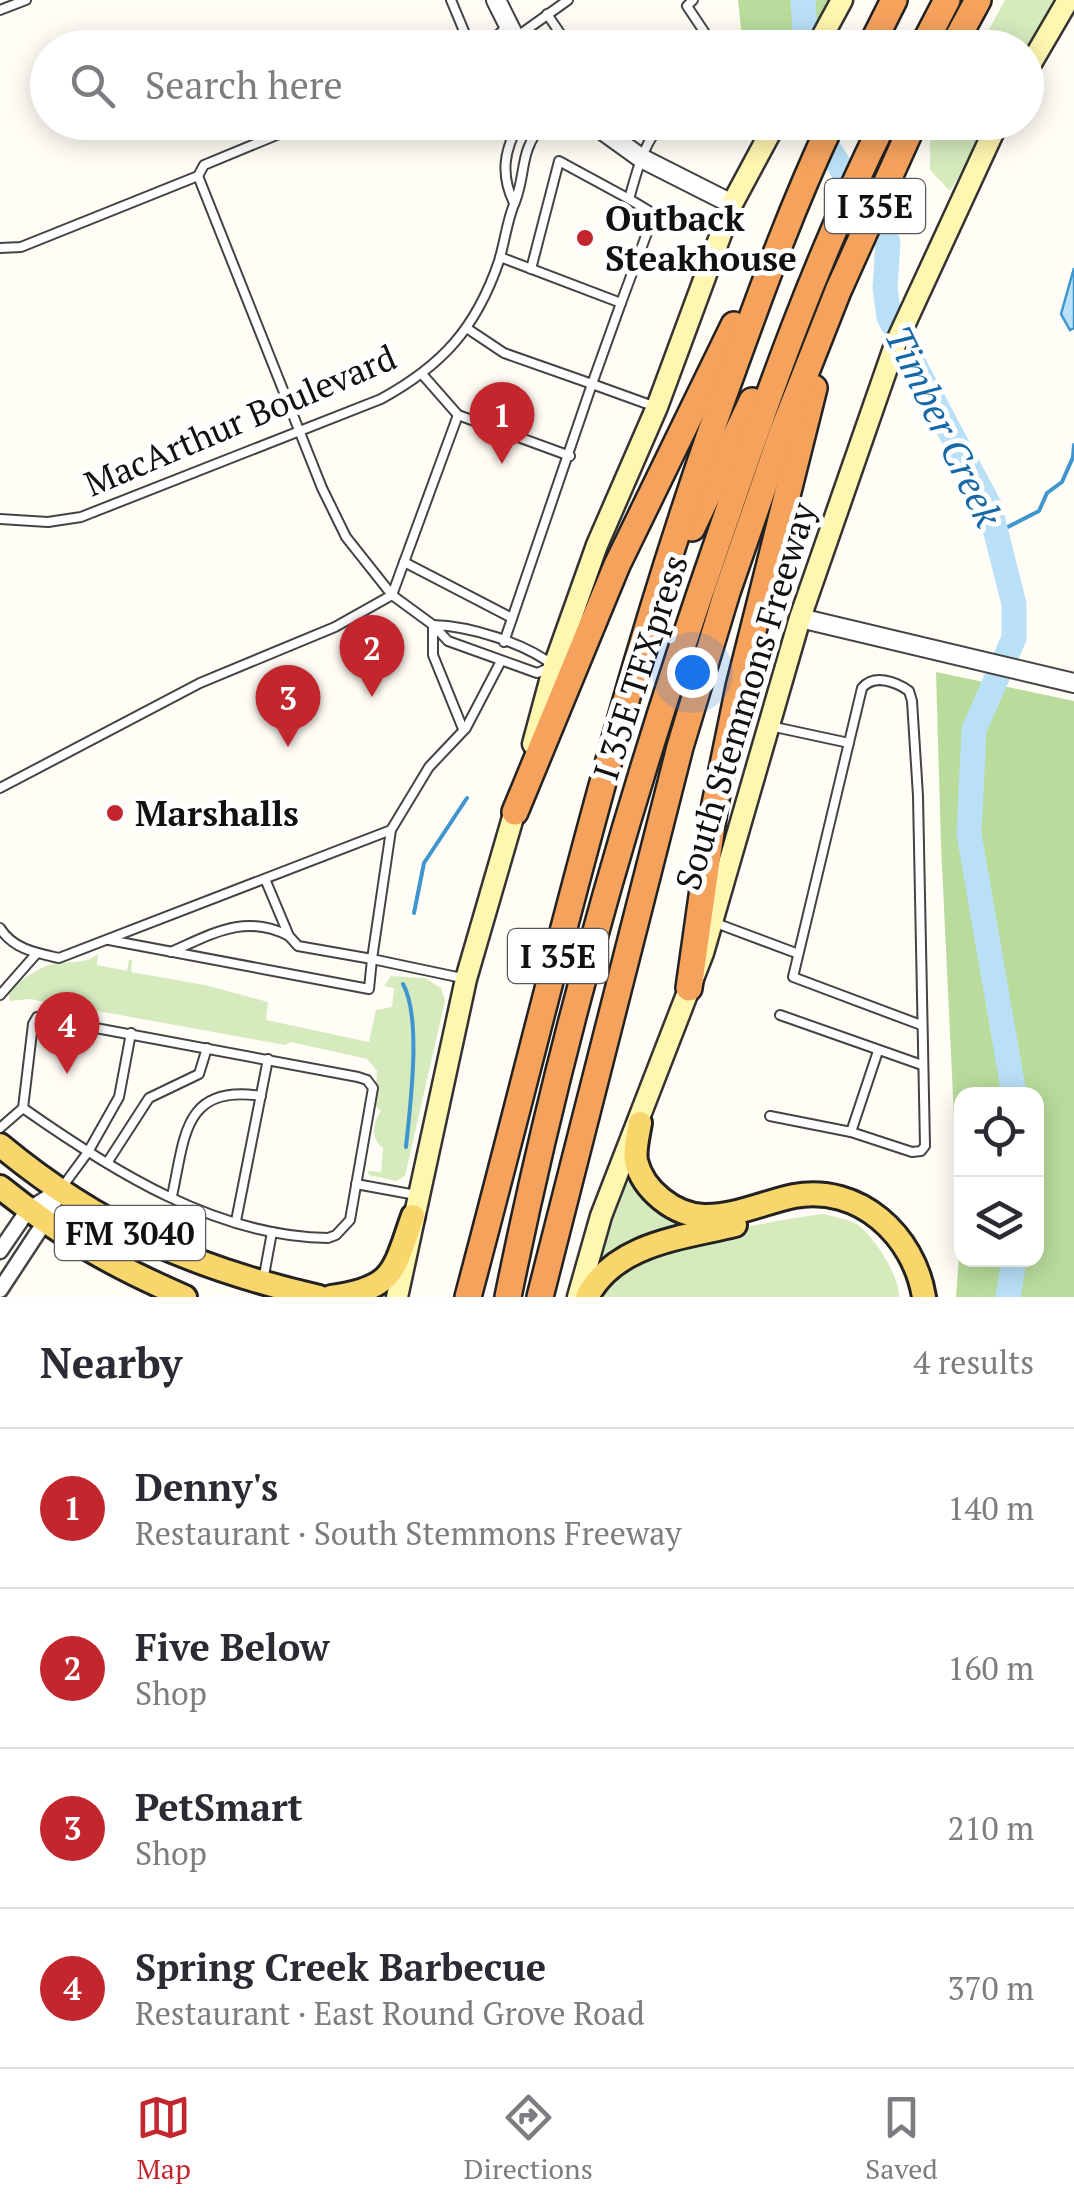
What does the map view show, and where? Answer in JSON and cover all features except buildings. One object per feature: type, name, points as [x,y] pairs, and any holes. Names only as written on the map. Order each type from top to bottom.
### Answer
[{"type":"highway","points":[[931,30],[947,0]]},
{"type":"highway","points":[[957,30],[968,0]]},
{"type":"highway","points":[[960,30],[978,0]]},
{"type":"highway","points":[[879,30],[892,5]]},
{"type":"highway","name":"I 35E","points":[[469,1296],[650,618],[719,408],[797,195],[823,140]]},
{"type":"highway","name":"I 35E TEXpress","points":[[517,1252],[605,901],[652,737],[741,472],[836,221],[875,140]]},
{"type":"highway","name":"South Stemmons Freeway","points":[[540,1297],[680,747],[756,506],[838,291],[906,140]]},
{"type":"highway","points":[[514,812],[617,565],[797,195]]},
{"type":"highway","points":[[650,618],[836,221]]},
{"type":"highway","points":[[689,988],[716,804],[739,688],[838,291]]},
{"type":"highway","points":[[508,1297],[517,1252],[680,747]]},
{"type":"main road","points":[[826,30],[842,0]]},
{"type":"main road","points":[[1044,41],[1068,0]]},
{"type":"main road","points":[[397,1297],[466,978],[554,666],[597,545],[657,407],[732,204],[766,140]]},
{"type":"main road","name":"South Stemmons Freeway","points":[[578,1297],[601,1216],[640,1123],[712,922],[800,618],[895,345],[989,140]]},
{"type":"main road","points":[[640,1123],[636,1158],[643,1178],[656,1195],[679,1210],[705,1216],[796,1196],[842,1199],[870,1211],[894,1231],[911,1255],[924,1297]]},
{"type":"main road","name":"FM 3040","points":[[0,1145],[100,1218],[152,1244],[262,1284],[320,1297]]},
{"type":"main road","name":"FM 3040","points":[[0,1187],[36,1217],[98,1257],[185,1297]]},
{"type":"main road","points":[[330,1297],[361,1293],[380,1284],[394,1269],[415,1206]]},
{"type":"main road","points":[[587,1297],[608,1267],[626,1255],[748,1221],[805,1210],[838,1210],[876,1230],[901,1261],[911,1297]]},
{"type":"street","points":[[496,0],[511,30]]},
{"type":"street","points":[[616,140],[641,158],[732,204]]},
{"type":"street","points":[[800,618],[1074,683]]},
{"type":"street","points":[[0,1251],[60,1190]]},
{"type":"street","points":[[0,1290],[36,1217]]},
{"type":"lane","points":[[0,10],[26,0]]},
{"type":"lane","points":[[452,0],[464,30]]},
{"type":"lane","points":[[524,30],[568,0]]},
{"type":"lane","points":[[687,2],[704,30]]},
{"type":"lane","points":[[547,14],[558,30]]},
{"type":"lane","points":[[0,248],[21,247],[198,176],[204,164],[263,140]]},
{"type":"lane","name":"MacArthur Boulevard","points":[[509,140],[504,169],[514,202]]},
{"type":"lane","name":"MacArthur Boulevard","points":[[0,520],[48,522],[81,517],[381,398],[422,374],[468,329],[490,285],[531,140]]},
{"type":"lane","points":[[629,198],[650,140]]},
{"type":"lane","points":[[504,642],[654,214],[559,160],[531,269]]},
{"type":"lane","points":[[198,176],[335,520],[392,596],[433,624],[448,641],[537,674],[554,666],[540,656],[460,626],[433,624]]},
{"type":"lane","points":[[500,257],[621,302]]},
{"type":"lane","points":[[468,329],[504,353],[657,407]]},
{"type":"lane","points":[[422,374],[458,415],[570,456]]},
{"type":"lane","points":[[0,788],[200,683],[335,627],[392,596],[458,415]]},
{"type":"lane","points":[[404,562],[512,618]]},
{"type":"lane","points":[[433,624],[433,654],[463,729]]},
{"type":"lane","points":[[110,940],[370,989],[391,830],[429,768],[463,729],[501,662]]},
{"type":"lane","points":[[770,1116],[851,1132],[912,1152],[925,1146],[918,796],[909,691],[877,679],[862,688],[793,977],[921,1025]]},
{"type":"lane","points":[[769,726],[849,743]]},
{"type":"lane","points":[[0,928],[6,937],[37,954],[59,958],[391,830]]},
{"type":"lane","points":[[265,879],[289,936]]},
{"type":"lane","points":[[712,922],[796,953]]},
{"type":"lane","points":[[170,953],[231,925],[275,928],[298,946],[466,978]]},
{"type":"lane","points":[[0,995],[37,954]]},
{"type":"lane","points":[[780,1015],[922,1065]]},
{"type":"lane","points":[[0,1128],[23,1108],[33,1024],[37,1018],[368,1080],[373,1094],[350,1220],[336,1235],[319,1238],[272,1232],[172,1196],[107,1164],[23,1108]]},
{"type":"lane","points":[[60,1190],[88,1152],[118,1097],[130,1033]]},
{"type":"lane","points":[[107,1164],[149,1098],[199,1074],[207,1048]]},
{"type":"lane","points":[[851,1132],[878,1051]]},
{"type":"lane","points":[[236,1221],[268,1060]]},
{"type":"lane","points":[[172,1196],[187,1128],[196,1109],[216,1096],[261,1096]]},
{"type":"lane","points":[[356,1184],[415,1206]]},
{"type":"lane","points":[[262,1284],[272,1232]]},
{"type":"green space","points":[[738,0],[831,0],[815,30],[741,30]]},
{"type":"green space","points":[[1005,0],[1065,0],[1044,35],[1044,30],[989,30]]},
{"type":"green space","points":[[930,140],[981,140],[950,191],[930,170]]},
{"type":"green space","points":[[936,672],[1074,701],[1074,1297],[956,1297],[958,1267],[1044,1267],[1044,1087],[954,1087],[954,1117]]},
{"type":"green space","points":[[98,954],[97,965],[127,971],[132,960],[131,972],[205,985],[268,1002],[266,1020],[369,1042],[376,1010],[392,1007],[394,988],[384,986],[391,976],[425,978],[441,988],[445,1001],[405,1176],[396,1181],[369,1175],[368,1171],[381,1172],[383,1148],[374,1130],[381,1111],[375,1105],[377,1071],[367,1059],[291,1042],[285,1045],[29,999],[10,1001],[8,989],[40,969]]},
{"type":"green space","points":[[630,1173],[701,1219],[600,1265],[600,1255]]},
{"type":"green space","points":[[824,1214],[855,1223],[870,1236],[890,1267],[899,1297],[597,1297],[615,1279],[669,1250],[735,1230]]},
{"type":"water","points":[[1074,268],[1074,328],[1070,330],[1061,314]]},
{"type":"waterway","name":"Timber Creek","points":[[803,0],[805,30]]},
{"type":"waterway","name":"Timber Creek","points":[[825,140],[888,242],[885,288],[889,317],[989,505],[1014,604],[1014,638],[974,730],[969,834],[1013,1087]]},
{"type":"waterway","points":[[996,533],[1039,511],[1047,493],[1062,482],[1074,445]]},
{"type":"waterway","points":[[414,913],[424,863],[467,798]]},
{"type":"waterway","points":[[403,984],[409,999],[413,1040],[406,1147]]},
{"type":"waterway","name":"Timber Creek","points":[[1008,1297],[1013,1267]]},
{"type":"place","name":"Outback Steakhouse","points":[[585,238]]},
{"type":"place","name":"Denny's","points":[[502,464]]},
{"type":"place","name":"Five Below","points":[[372,697]]},
{"type":"place","name":"PetSmart","points":[[288,747]]},
{"type":"place","name":"Marshalls","points":[[115,813]]},
{"type":"place","name":"Spring Creek Barbecue","points":[[67,1074]]}]
